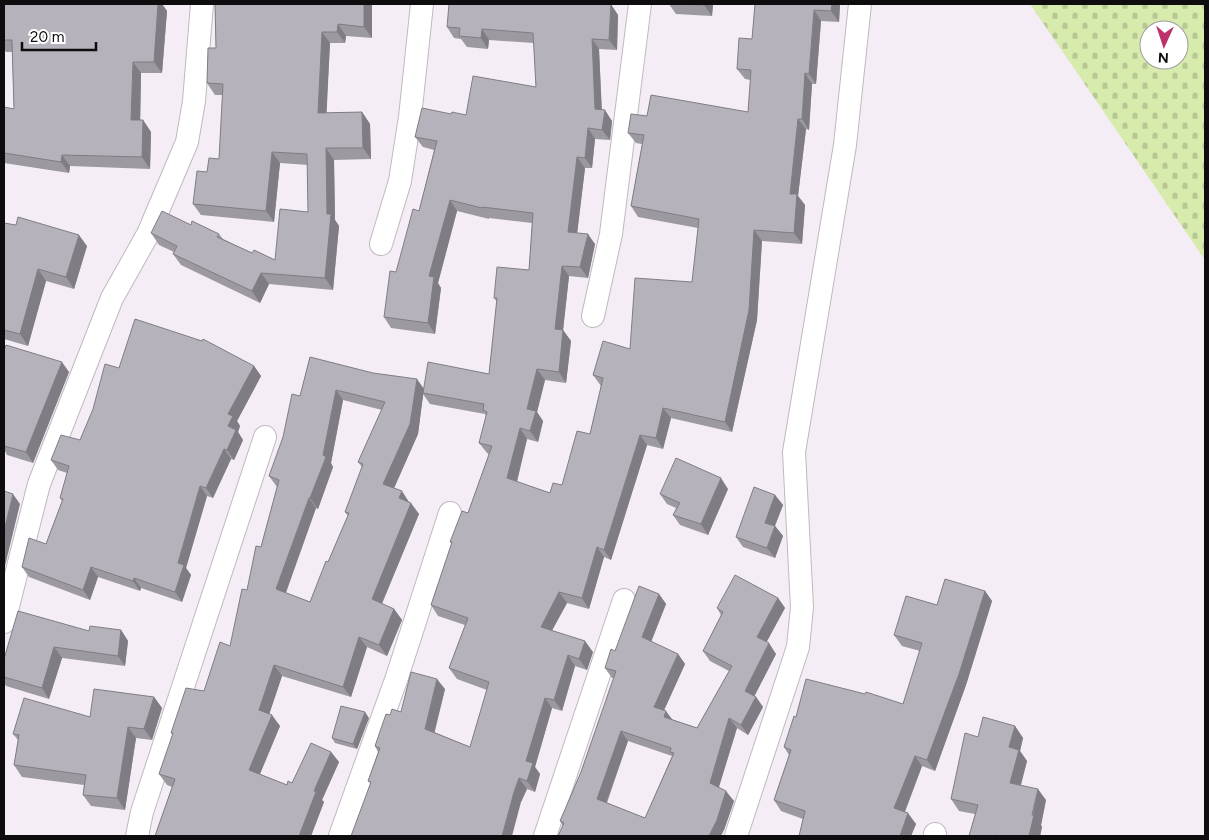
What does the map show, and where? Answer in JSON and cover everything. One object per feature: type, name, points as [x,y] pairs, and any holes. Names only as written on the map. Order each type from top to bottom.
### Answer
[{"type":"street","points":[[4,622],[39,484],[112,298],[148,234],[187,142],[194,101],[202,4]]},
{"type":"street","points":[[381,244],[400,181],[410,116],[422,4]]},
{"type":"street","points":[[594,316],[611,234],[640,4]]},
{"type":"street","points":[[736,836],[798,647],[802,608],[794,452],[845,146],[860,4]]},
{"type":"street","points":[[137,836],[142,812],[265,437]]},
{"type":"street","points":[[340,836],[397,677],[450,513]]},
{"type":"street","points":[[545,836],[624,600]]},
{"type":"green space","points":[[1030,4],[1205,4],[1205,260]]},
{"type":"building","points":[[4,4],[158,4],[154,62],[133,62],[131,120],[143,120],[142,157],[62,155],[61,162],[4,153],[4,107],[14,109],[12,40],[4,40]]},
{"type":"building","points":[[215,4],[364,4],[364,27],[338,24],[337,32],[322,32],[318,113],[362,112],[363,148],[326,148],[327,214],[331,214],[325,278],[261,273],[252,291],[173,254],[177,246],[151,233],[162,211],[191,225],[192,221],[219,234],[217,237],[252,253],[254,250],[275,260],[280,209],[308,212],[307,154],[272,152],[266,211],[193,204],[197,171],[207,172],[209,158],[219,159],[223,84],[207,83],[208,48],[216,48]]},
{"type":"building","points":[[449,4],[611,4],[609,40],[592,39],[595,109],[605,110],[602,130],[588,128],[585,158],[577,157],[568,232],[588,234],[580,267],[562,266],[555,329],[563,330],[559,372],[537,369],[527,409],[536,411],[530,431],[520,428],[507,478],[550,493],[553,483],[562,485],[577,431],[590,434],[603,378],[593,375],[603,341],[630,349],[635,278],[692,282],[699,219],[631,206],[644,135],[628,133],[631,114],[647,116],[651,95],[748,112],[751,70],[737,69],[739,38],[752,39],[755,4],[832,4],[831,11],[814,10],[809,74],[805,73],[802,119],[798,119],[790,194],[797,194],[794,233],[754,230],[749,310],[725,422],[663,408],[656,438],[640,435],[604,550],[597,547],[582,598],[559,592],[541,627],[585,641],[579,659],[568,655],[554,700],[545,698],[526,761],[533,763],[527,781],[519,778],[502,836],[351,836],[371,782],[368,781],[380,748],[375,746],[386,714],[390,715],[392,709],[401,712],[411,672],[437,679],[425,729],[470,747],[489,682],[449,668],[468,618],[431,605],[452,542],[450,542],[462,511],[468,513],[492,446],[479,443],[487,412],[483,410],[484,404],[423,393],[428,362],[489,374],[497,298],[494,298],[497,267],[529,270],[533,213],[482,208],[450,200],[429,276],[434,277],[428,323],[384,317],[390,271],[396,272],[413,209],[419,211],[437,141],[415,137],[422,108],[466,115],[473,76],[536,87],[533,33],[482,29],[481,38],[459,36],[460,28],[447,27]]},
{"type":"building","points":[[18,217],[79,235],[66,277],[38,269],[20,334],[4,330],[4,223],[16,225]]},
{"type":"building","points":[[135,319],[202,341],[203,339],[254,366],[228,414],[233,416],[228,426],[236,430],[227,450],[224,449],[206,488],[200,486],[178,563],[184,565],[175,592],[134,578],[133,581],[91,567],[83,590],[22,567],[29,538],[46,544],[63,499],[60,498],[69,466],[51,460],[61,435],[80,440],[93,409],[105,364],[119,368]]},
{"type":"building","points":[[6,345],[62,362],[26,452],[4,446],[4,350]]},
{"type":"building","points":[[310,357],[373,373],[417,379],[410,424],[383,484],[402,491],[399,498],[411,503],[372,599],[394,609],[379,645],[359,637],[343,687],[274,665],[259,710],[272,715],[249,770],[287,785],[288,781],[292,783],[311,743],[331,752],[314,791],[316,792],[299,836],[155,836],[175,779],[159,774],[173,733],[171,733],[186,688],[204,691],[220,642],[230,646],[242,589],[247,590],[256,546],[261,547],[279,480],[269,476],[283,437],[292,394],[300,396]],"holes":[[[336,390],[385,402],[358,462],[363,464],[345,512],[349,513],[328,562],[326,561],[310,602],[276,589],[326,457],[323,455]]]},
{"type":"building","points":[[676,458],[721,478],[701,524],[673,515],[680,503],[660,494]]},
{"type":"building","points":[[754,487],[775,495],[765,523],[775,526],[767,548],[736,537]]},
{"type":"building","points":[[4,491],[13,494],[4,531]]},
{"type":"building","points":[[735,575],[778,598],[757,637],[769,643],[745,691],[756,697],[741,725],[729,718],[710,783],[726,791],[717,820],[709,836],[558,836],[564,823],[560,821],[581,772],[616,671],[605,668],[611,649],[615,651],[639,586],[659,594],[642,637],[678,654],[654,707],[666,711],[664,717],[697,728],[732,666],[703,651],[723,612],[717,608]],"holes":[[[621,731],[671,748],[670,752],[674,753],[645,818],[597,799]]]},
{"type":"building","points":[[945,579],[985,591],[959,674],[927,760],[915,756],[894,808],[908,813],[900,836],[799,836],[805,811],[774,800],[791,750],[784,747],[794,716],[796,717],[806,679],[865,694],[866,692],[903,704],[922,643],[894,635],[906,596],[937,605]]},
{"type":"building","points":[[18,611],[89,631],[90,626],[121,630],[118,656],[54,647],[42,688],[4,677],[4,659]]},
{"type":"building","points":[[94,689],[154,697],[144,729],[128,727],[117,798],[83,795],[86,775],[14,765],[19,735],[13,734],[24,698],[90,717]]},
{"type":"building","points":[[341,706],[365,712],[353,744],[332,738]]},
{"type":"building","points":[[983,717],[1015,726],[1009,747],[1019,750],[1010,783],[1038,789],[1029,836],[969,836],[978,805],[951,799],[965,733],[978,737]]}]
